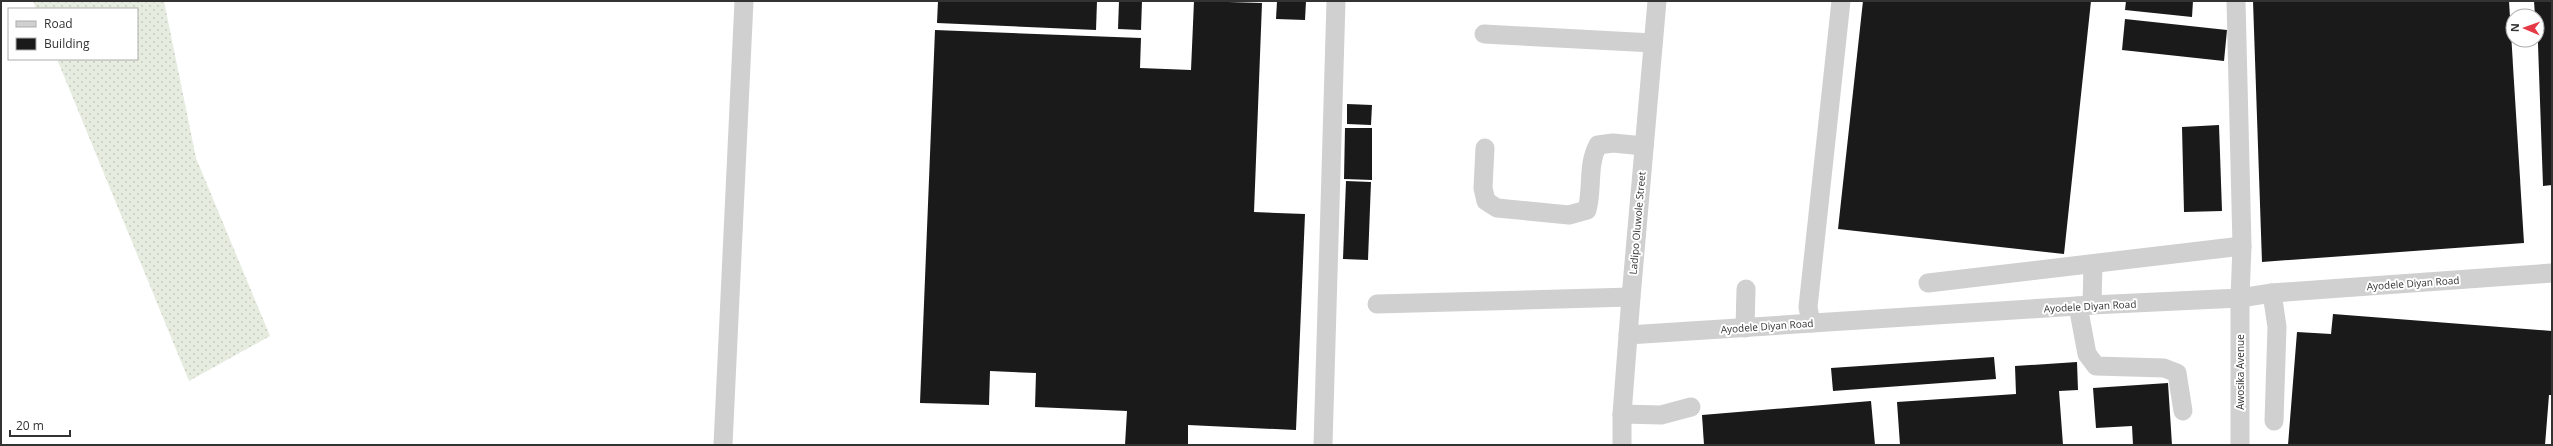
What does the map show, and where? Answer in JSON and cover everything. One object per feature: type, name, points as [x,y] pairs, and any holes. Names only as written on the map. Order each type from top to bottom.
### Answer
[{"type":"street","points":[[723,445],[744,1]]},
{"type":"street","points":[[1323,445],[1336,1]]},
{"type":"street","name":"Ladipo Oluwole Street","points":[[1622,445],[1622,414],[1628,335],[1652,43],[1657,1]]},
{"type":"street","points":[[1811,324],[1808,307],[1841,1]]},
{"type":"street","name":"Awosika Avenue","points":[[2236,1],[2242,246],[2240,298],[2240,445]]},
{"type":"street","points":[[1484,34],[1652,43]]},
{"type":"street","points":[[1485,148],[1483,188],[1486,201],[1496,208],[1569,215],[1587,210],[1591,196],[1592,157],[1598,145],[1613,143],[1644,146]]},
{"type":"street","points":[[1928,283],[2242,246]]},
{"type":"street","points":[[2093,264],[2085,306],[2087,354],[2096,366],[2164,368],[2177,373],[2183,411]]},
{"type":"street","name":"Ayodele Diyan Road","points":[[1628,335],[2085,306],[2240,298],[2272,293],[2552,273]]},
{"type":"street","points":[[1745,328],[1746,289]]},
{"type":"street","points":[[2272,293],[2276,327],[2274,421]]},
{"type":"street","points":[[1377,304],[1631,297]]},
{"type":"street","points":[[1622,414],[1660,414],[1691,407]]},
{"type":"shaded area","points":[[33,1],[164,1],[196,158],[270,336],[189,381],[57,60],[138,60],[138,8],[36,8]]},
{"type":"building","points":[[938,1],[1097,1],[1096,30],[937,23]]},
{"type":"building","points":[[1119,1],[1142,1],[1141,30],[1118,29]]},
{"type":"building","points":[[1194,1],[1262,3],[1254,212],[1305,214],[1296,430],[1188,425],[1188,445],[1125,445],[1127,411],[1035,407],[1036,373],[990,371],[989,405],[920,403],[935,30],[1141,38],[1140,68],[1191,70]]},
{"type":"building","points":[[1277,1],[1306,1],[1305,20],[1276,19]]},
{"type":"building","points":[[1863,1],[2091,1],[2064,254],[1838,229]]},
{"type":"building","points":[[2126,1],[2193,1],[2192,17],[2125,10]]},
{"type":"building","points":[[2253,1],[2509,1],[2509,8],[2505,8],[2505,48],[2512,48],[2524,243],[2262,262]]},
{"type":"building","points":[[2534,1],[2552,1],[2552,185],[2543,186],[2538,48],[2545,48],[2545,8],[2534,8]]},
{"type":"building","points":[[2125,19],[2227,30],[2224,61],[2122,50]]},
{"type":"building","points":[[1347,104],[1372,105],[1371,125],[1347,124]]},
{"type":"building","points":[[2219,125],[2222,211],[2184,212],[2182,127]]},
{"type":"building","points":[[1345,128],[1372,128],[1372,180],[1344,179]]},
{"type":"building","points":[[1346,181],[1371,182],[1368,260],[1343,259]]},
{"type":"building","points":[[2333,314],[2552,331],[2552,395],[2549,395],[2545,445],[2288,445],[2297,332],[2331,334]]},
{"type":"building","points":[[1994,357],[1996,379],[1833,391],[1831,368]]},
{"type":"building","points":[[2077,362],[2078,390],[2059,391],[2063,445],[1900,445],[1897,402],[2016,394],[2015,366]]},
{"type":"building","points":[[2168,383],[2172,445],[2133,445],[2132,426],[2096,428],[2093,388]]},
{"type":"building","points":[[1871,401],[1875,445],[1704,445],[1702,415]]}]
